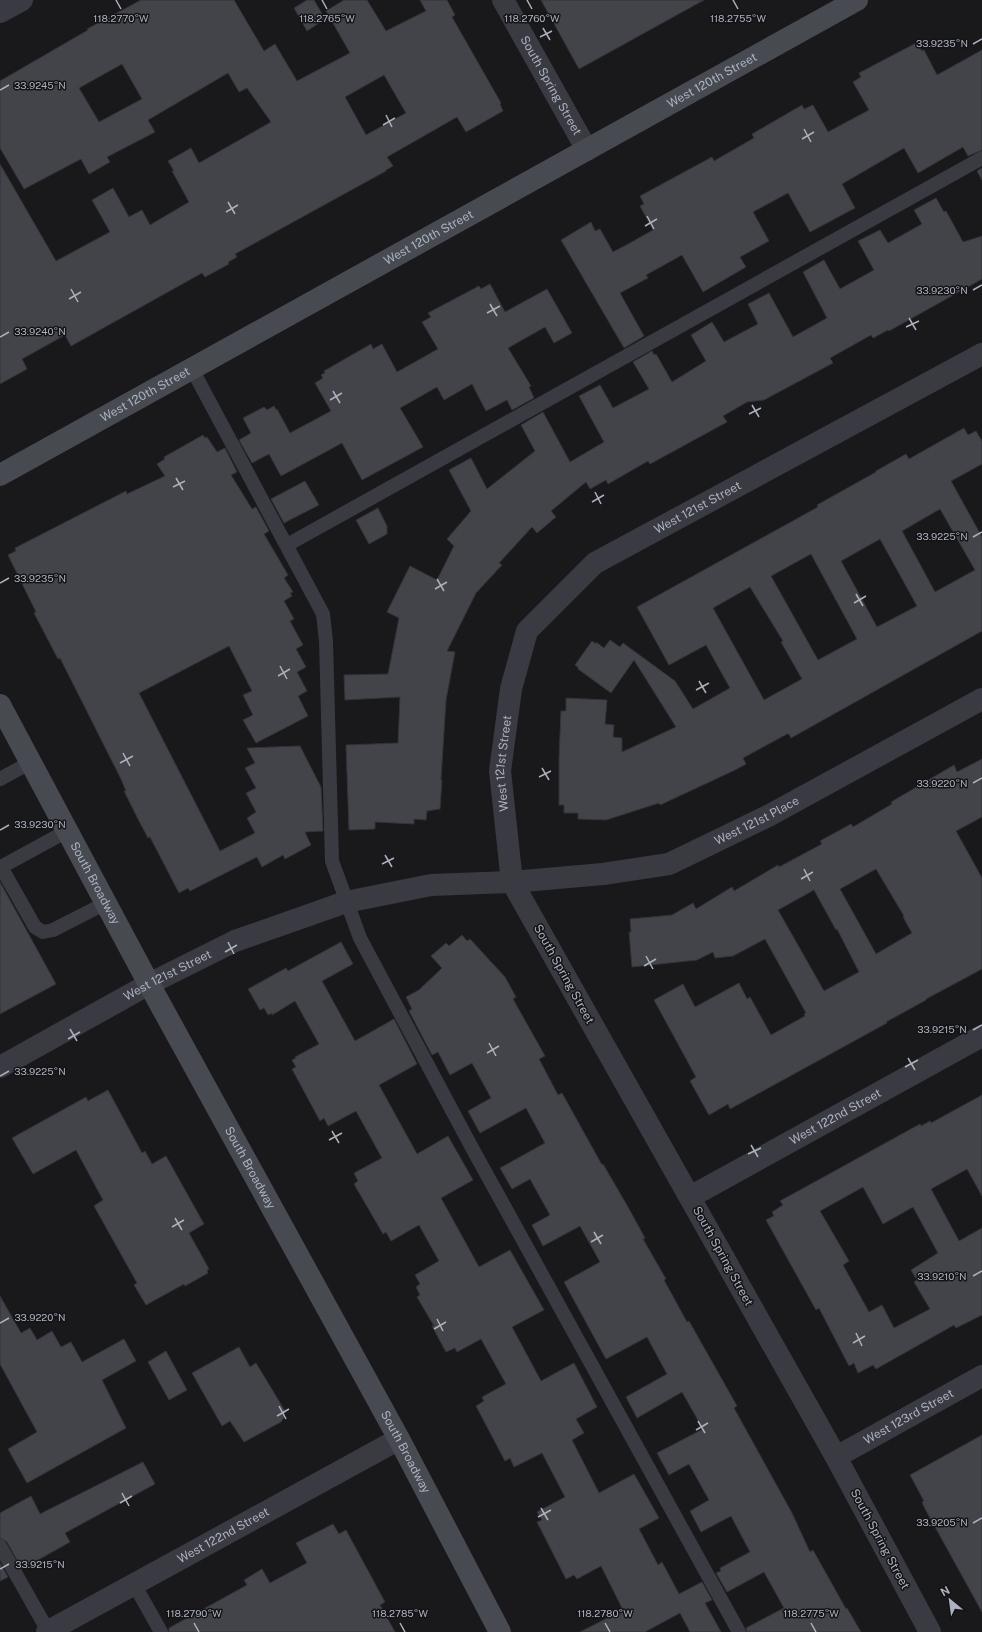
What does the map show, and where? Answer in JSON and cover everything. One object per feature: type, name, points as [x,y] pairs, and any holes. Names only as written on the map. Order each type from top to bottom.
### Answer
[{"type":"main road","name":"West 120th Street","points":[[0,475],[857,0]]},
{"type":"main road","name":"South Broadway","points":[[0,704],[149,984],[400,1439],[500,1632]]},
{"type":"street","points":[[0,12],[22,0]]},
{"type":"street","name":"South Spring Street","points":[[504,0],[587,150]]},
{"type":"street","name":"West 121st Street","points":[[0,1067],[149,984],[235,941],[346,902],[431,884],[512,882],[500,771],[511,689],[527,631],[595,562],[982,354]]},
{"type":"street","name":"West 121st Place","points":[[512,882],[603,874],[669,864],[768,816],[982,699]]},
{"type":"street","name":"South Spring Street","points":[[512,882],[836,1457],[930,1632]]},
{"type":"street","name":"West 122nd Street","points":[[690,1197],[982,1036]]},
{"type":"street","name":"West 123rd Street","points":[[836,1457],[982,1376]]},
{"type":"street","name":"West 122nd Street","points":[[47,1632],[400,1439]]},
{"type":"lane","points":[[287,545],[982,158]]},
{"type":"lane","points":[[192,369],[323,614],[326,641],[332,861],[360,938],[471,1146],[739,1632]]},
{"type":"lane","points":[[0,779],[31,762]]},
{"type":"lane","points":[[67,831],[1,866],[35,926],[43,932],[53,930],[106,903]]},
{"type":"lane","points":[[0,1546],[47,1632]]},
{"type":"lane","points":[[134,1584],[161,1632]]},
{"type":"building","points":[[141,0],[234,0],[264,51],[275,44],[297,81],[350,53],[326,11],[344,0],[367,0],[386,31],[426,11],[420,0],[447,0],[455,15],[452,17],[501,103],[500,104],[503,111],[466,132],[457,117],[387,157],[393,166],[386,171],[235,254],[237,257],[228,262],[229,264],[205,277],[202,273],[71,346],[65,335],[22,359],[27,369],[0,384],[0,164],[56,261],[110,232],[92,200],[113,188],[129,217],[142,210],[150,225],[189,202],[168,161],[191,148],[199,163],[271,122],[247,88],[239,92],[228,73],[148,120],[155,132],[107,157],[110,162],[89,174],[81,159],[24,189],[0,148],[0,81],[88,30],[87,29]],"holes":[[[122,64],[142,99],[99,122],[79,88]],[[384,75],[406,113],[366,135],[345,97]]]},
{"type":"building","points":[[307,0],[314,0],[325,19],[307,31],[294,8]]},
{"type":"building","points":[[541,0],[704,0],[579,69]]},
{"type":"building","points":[[916,43],[922,51],[924,50],[937,75],[982,50],[982,150],[968,156],[963,147],[918,173],[904,148],[842,184],[855,208],[810,232],[788,193],[753,212],[769,241],[740,257],[746,267],[703,292],[682,255],[646,275],[648,278],[620,293],[644,336],[624,348],[561,240],[591,222],[595,231],[600,229],[613,252],[630,243],[653,230],[640,206],[644,204],[640,196],[712,157],[714,161],[754,138],[752,134],[802,105],[804,109],[813,105],[828,132],[869,110],[853,82],[861,77],[859,73]]},
{"type":"building","points":[[982,168],[982,180],[977,171]]},
{"type":"building","points":[[936,198],[944,212],[946,211],[963,242],[982,236],[982,279],[889,331],[888,330],[873,338],[871,335],[830,358],[833,363],[764,400],[747,402],[723,416],[727,422],[650,464],[648,461],[608,484],[606,480],[590,489],[586,482],[551,511],[556,517],[537,533],[532,527],[499,563],[502,565],[476,593],[447,651],[455,652],[446,700],[440,809],[427,811],[426,820],[414,819],[414,824],[375,822],[375,829],[349,830],[346,745],[398,743],[400,697],[345,700],[344,675],[388,674],[399,618],[387,612],[410,566],[437,580],[454,546],[447,539],[471,511],[449,470],[471,458],[487,489],[535,451],[521,425],[543,412],[570,462],[604,442],[579,396],[600,385],[613,408],[649,389],[633,362],[652,351],[654,355],[656,354],[672,382],[706,361],[691,335],[712,322],[724,342],[758,324],[748,304],[769,293],[793,337],[827,318],[803,272],[824,260],[840,289],[874,270],[858,241],[880,230],[888,243],[922,224],[914,210]]},
{"type":"building","points":[[490,284],[505,312],[547,289],[572,333],[554,343],[545,327],[508,348],[531,386],[529,387],[534,398],[512,410],[507,400],[486,411],[472,384],[444,400],[437,387],[400,408],[423,447],[362,480],[342,443],[281,476],[269,454],[252,463],[239,440],[251,433],[243,418],[264,407],[267,410],[274,406],[290,433],[331,411],[315,383],[323,378],[321,375],[325,373],[324,371],[371,344],[373,349],[382,344],[397,372],[438,349],[422,322],[431,317],[428,313],[479,286],[481,289]]},
{"type":"building","points":[[964,428],[968,435],[976,431],[982,441],[982,464],[951,481],[982,537],[982,631],[791,738],[789,734],[787,734],[743,758],[746,764],[735,770],[660,805],[659,803],[606,820],[578,819],[578,813],[564,813],[564,805],[559,805],[559,758],[561,711],[566,711],[566,698],[607,700],[605,724],[614,725],[613,737],[622,738],[622,752],[676,727],[634,660],[611,693],[578,669],[575,665],[592,641],[604,648],[610,640],[620,647],[623,643],[675,681],[693,709],[730,688],[706,645],[669,665],[637,607],[818,507],[817,505],[906,454],[909,459]],"holes":[[[940,509],[975,570],[935,592],[902,531]],[[880,539],[917,606],[877,627],[841,561]],[[811,554],[857,639],[818,660],[771,576]],[[750,587],[783,641],[781,642],[802,679],[764,700],[713,608]]]},
{"type":"building","points":[[203,435],[205,438],[207,437],[217,452],[225,448],[237,472],[231,475],[252,509],[256,507],[269,531],[264,534],[288,575],[284,578],[293,592],[290,593],[292,596],[284,601],[294,619],[290,621],[303,645],[296,649],[306,667],[297,672],[307,691],[298,696],[308,716],[256,743],[243,720],[253,715],[243,695],[252,691],[229,646],[139,693],[220,851],[255,833],[247,818],[256,812],[246,793],[256,788],[245,768],[255,763],[247,748],[300,746],[321,787],[323,831],[305,832],[311,845],[285,859],[283,855],[262,867],[257,857],[190,891],[188,888],[179,893],[150,837],[148,838],[138,819],[124,791],[126,791],[121,779],[60,658],[58,659],[34,613],[36,612],[8,555],[16,551],[15,548],[126,491],[127,494],[165,476],[157,464],[165,459],[164,457]]},
{"type":"building","points":[[305,481],[319,505],[284,523],[271,499]]},
{"type":"building","points":[[378,508],[387,526],[387,534],[369,544],[356,520]]},
{"type":"building","points":[[982,759],[982,817],[956,831],[982,878],[982,969],[730,1109],[728,1104],[709,1115],[690,1081],[696,1077],[654,1000],[683,984],[695,1007],[739,983],[747,999],[750,997],[771,1035],[805,1016],[804,1014],[806,1013],[765,939],[733,956],[715,958],[713,952],[697,960],[632,967],[629,932],[631,932],[630,919],[672,915],[693,903],[696,909],[732,887],[734,891],[778,865],[779,867],[822,844],[820,841],[851,824],[853,827],[892,804],[891,802],[954,765],[957,772]],"holes":[[[876,869],[904,916],[903,917],[912,933],[876,954],[840,889]],[[814,890],[836,930],[837,929],[859,972],[824,991],[778,910]]]},
{"type":"building","points":[[0,882],[56,984],[0,1014]]},
{"type":"building","points":[[462,935],[467,941],[470,939],[505,977],[516,997],[513,999],[545,1056],[539,1059],[558,1095],[562,1093],[602,1165],[603,1164],[628,1207],[645,1238],[643,1239],[666,1279],[664,1280],[687,1322],[689,1321],[737,1406],[734,1408],[792,1513],[810,1552],[813,1550],[846,1609],[847,1608],[861,1632],[747,1632],[746,1628],[784,1608],[764,1572],[727,1592],[716,1573],[721,1571],[720,1568],[750,1552],[731,1516],[701,1532],[690,1511],[709,1500],[689,1464],[669,1475],[657,1453],[703,1429],[682,1392],[637,1418],[626,1397],[667,1374],[647,1337],[606,1359],[564,1282],[600,1262],[580,1226],[543,1246],[532,1225],[550,1215],[530,1179],[512,1189],[500,1168],[545,1143],[526,1108],[480,1133],[468,1111],[491,1098],[472,1063],[450,1075],[438,1052],[432,1055],[409,1011],[412,1009],[406,997],[419,990],[442,968],[431,956],[446,943],[449,946]]},
{"type":"building","points":[[341,942],[353,964],[322,981],[355,1041],[394,1019],[417,1064],[379,1085],[417,1154],[448,1136],[473,1180],[441,1198],[479,1267],[510,1250],[544,1310],[512,1327],[541,1381],[574,1363],[597,1407],[576,1419],[584,1433],[572,1440],[599,1493],[634,1474],[659,1518],[639,1529],[658,1565],[662,1562],[679,1594],[702,1582],[712,1600],[705,1603],[721,1632],[690,1632],[680,1613],[645,1632],[580,1632],[623,1610],[601,1566],[577,1579],[574,1575],[566,1579],[537,1522],[542,1520],[537,1512],[565,1497],[542,1453],[514,1467],[510,1458],[505,1461],[476,1406],[484,1401],[482,1397],[506,1384],[481,1339],[457,1352],[455,1348],[446,1352],[432,1326],[434,1326],[417,1297],[420,1295],[416,1287],[420,1284],[415,1275],[439,1261],[419,1225],[391,1241],[386,1232],[383,1234],[354,1184],[358,1181],[354,1173],[382,1158],[356,1111],[328,1126],[324,1118],[320,1121],[292,1069],[296,1067],[292,1060],[296,1058],[295,1057],[319,1044],[295,1001],[272,1015],[272,1013],[268,1015],[264,1008],[260,1010],[248,989],[286,968],[288,971]]},
{"type":"building","points":[[108,1090],[142,1153],[145,1151],[152,1164],[166,1156],[204,1224],[189,1233],[209,1269],[207,1270],[208,1273],[185,1286],[184,1284],[146,1305],[134,1285],[137,1283],[94,1206],[103,1200],[76,1150],[33,1174],[12,1138],[86,1097],[88,1101]]},
{"type":"building","points":[[982,1095],[982,1196],[967,1169],[931,1189],[959,1241],[982,1228],[982,1315],[956,1328],[954,1325],[876,1369],[873,1365],[858,1373],[854,1363],[849,1366],[819,1308],[816,1310],[766,1220],[774,1216],[772,1212],[783,1205],[780,1201],[920,1124],[921,1126],[930,1121],[931,1123]],"holes":[[[863,1187],[883,1224],[913,1207],[938,1253],[911,1270],[917,1280],[914,1282],[930,1309],[894,1328],[882,1305],[869,1312],[843,1265],[849,1261],[820,1211]]]},
{"type":"building","points":[[0,1296],[21,1333],[30,1328],[37,1340],[52,1331],[61,1347],[71,1342],[82,1362],[124,1339],[136,1361],[102,1380],[126,1428],[27,1483],[8,1449],[37,1432],[0,1364]]},
{"type":"building","points":[[239,1347],[250,1367],[256,1363],[285,1411],[281,1422],[244,1442],[230,1421],[222,1426],[192,1373]]},
{"type":"building","points":[[166,1351],[187,1390],[169,1400],[148,1362]]},
{"type":"building","points":[[982,1435],[982,1612],[924,1507],[922,1502],[924,1501],[910,1475]]},
{"type":"building","points":[[143,1462],[155,1484],[65,1533],[70,1542],[22,1569],[7,1542],[0,1538],[0,1513],[31,1496],[40,1514]]},
{"type":"building","points":[[333,1524],[339,1534],[346,1530],[385,1602],[380,1605],[395,1632],[169,1632],[169,1628],[247,1585],[244,1580],[262,1569],[270,1583],[307,1563],[296,1543]]},
{"type":"building","points":[[0,1563],[8,1577],[0,1581]]}]
